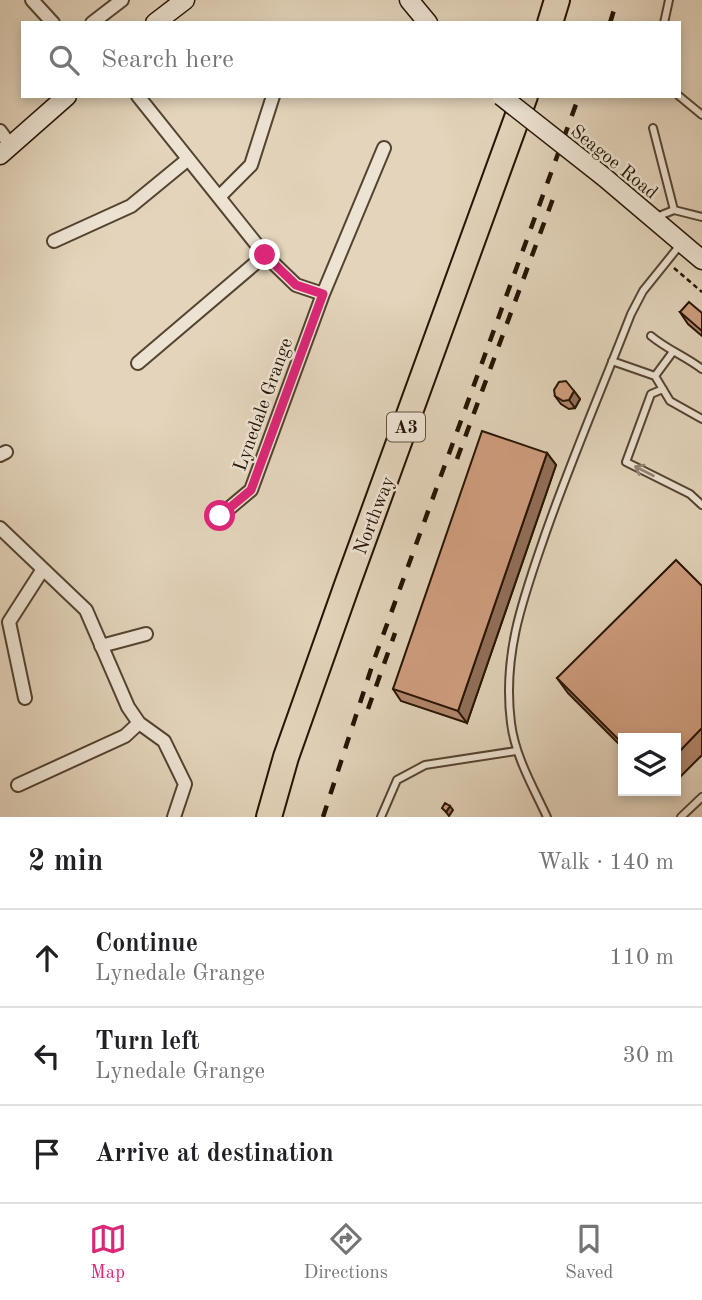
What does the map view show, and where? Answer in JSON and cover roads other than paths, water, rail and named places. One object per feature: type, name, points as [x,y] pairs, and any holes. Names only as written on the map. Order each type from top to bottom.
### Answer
[{"type":"highway","points":[[551,21],[557,0]]},
{"type":"highway","name":"Northway","points":[[269,817],[286,757],[347,585],[524,98]]},
{"type":"main road","points":[[158,21],[185,0]]},
{"type":"main road","points":[[409,0],[426,21]]},
{"type":"main road","points":[[6,150],[65,98]]},
{"type":"main road","name":"Seagoe Road","points":[[504,98],[604,177],[702,260]]},
{"type":"street","points":[[33,0],[51,21]]},
{"type":"street","points":[[95,21],[122,0]]},
{"type":"street","points":[[140,98],[265,255],[296,285],[323,294]]},
{"type":"street","points":[[219,197],[251,165],[272,98]]},
{"type":"street","points":[[0,131],[6,150]]},
{"type":"street","name":"Lynedale Grange","points":[[220,516],[251,490],[323,294],[384,148]]},
{"type":"street","points":[[54,241],[131,206],[187,160]]},
{"type":"street","points":[[138,363],[265,255]]},
{"type":"street","points":[[0,528],[86,610],[128,707],[139,723],[164,741],[185,784],[174,817]]},
{"type":"street","points":[[25,698],[4,621],[43,569]]},
{"type":"street","points":[[101,646],[146,634]]},
{"type":"street","points":[[18,785],[125,736],[139,723]]},
{"type":"lane","points":[[664,21],[669,0]]},
{"type":"lane","points":[[681,98],[702,115]]},
{"type":"lane","points":[[653,128],[674,210]]},
{"type":"lane","points":[[653,219],[674,210],[702,217]]},
{"type":"lane","points":[[547,817],[516,751],[509,689],[516,619],[568,469],[643,290],[681,243]]},
{"type":"lane","points":[[651,336],[672,354],[689,359],[702,369]]},
{"type":"lane","points":[[655,376],[672,354]]},
{"type":"lane","points":[[612,361],[655,376],[670,401],[702,419]]},
{"type":"lane","points":[[663,389],[651,394],[626,462],[690,494],[702,505]]},
{"type":"lane","points":[[381,817],[397,780],[425,765],[516,751]]},
{"type":"lane","points":[[681,817],[702,797]]},
{"type":"railway","points":[[611,21],[617,0]]},
{"type":"railway","points":[[323,817],[374,660],[578,98]]},
{"type":"railway","points":[[457,459],[554,196]]},
{"type":"railway","points":[[368,709],[395,633]]}]
